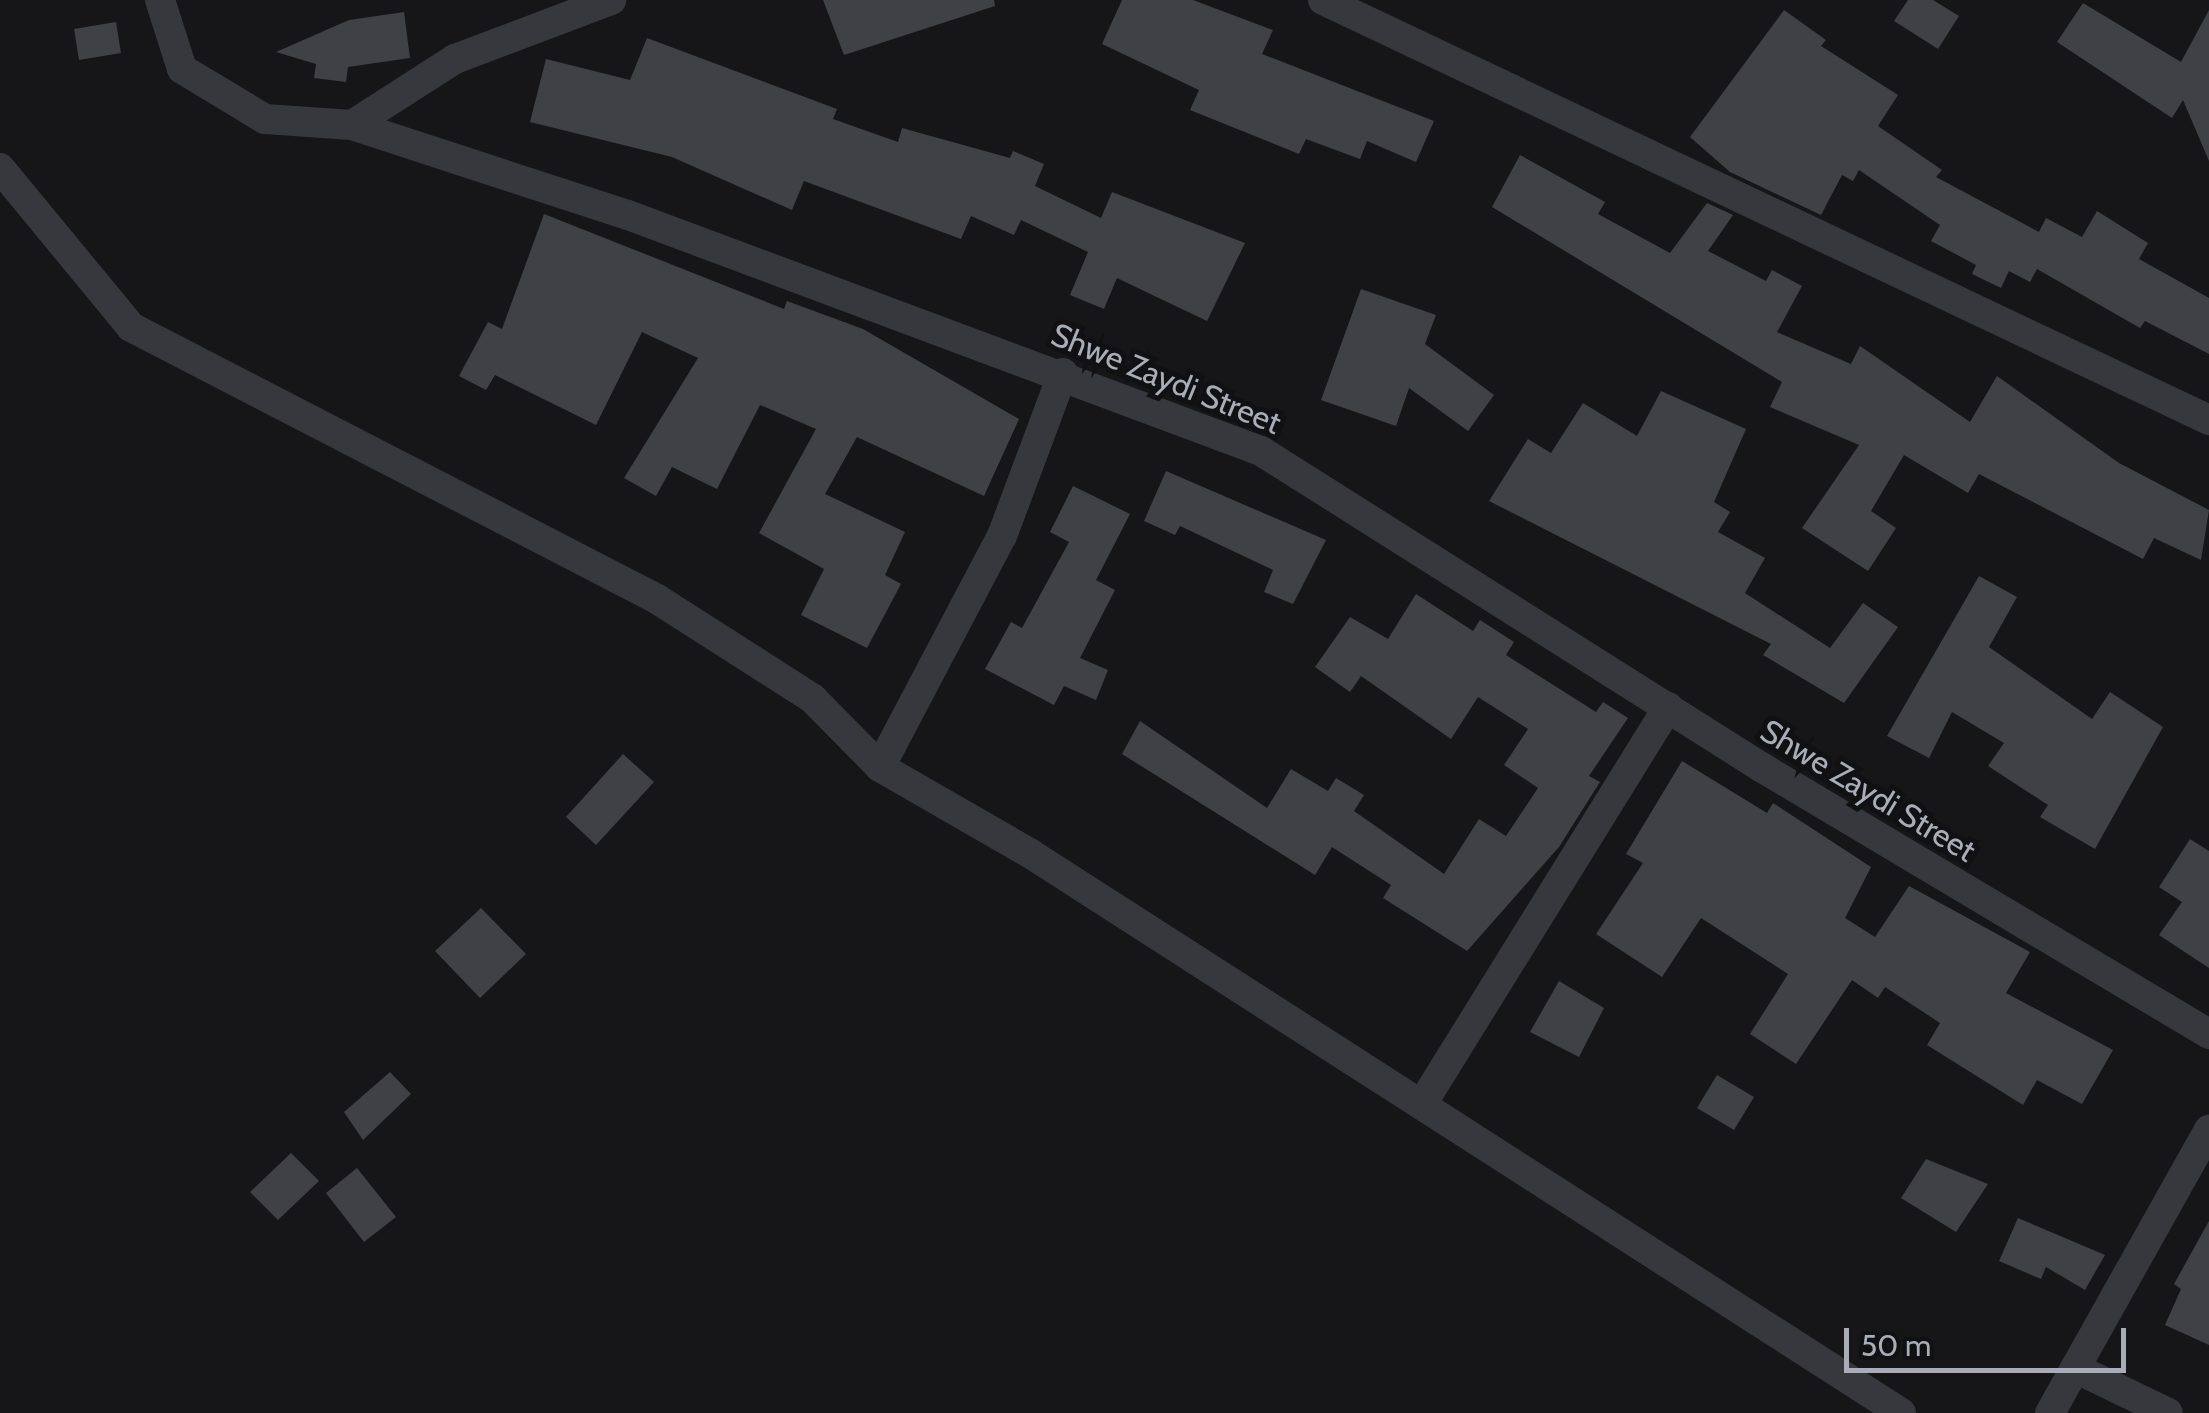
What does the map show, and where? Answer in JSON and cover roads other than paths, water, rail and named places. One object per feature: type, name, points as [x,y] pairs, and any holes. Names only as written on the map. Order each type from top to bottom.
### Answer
[{"type":"street","name":"Shwe Zaydi Street","points":[[160,0],[182,69],[265,120],[352,125],[1063,373],[1261,452],[1668,706],[2209,1034]]},
{"type":"street","points":[[352,125],[456,60],[611,0]]},
{"type":"street","points":[[1323,0],[2209,420]]},
{"type":"street","points":[[0,168],[131,327],[657,599],[812,698],[880,767],[1422,1104],[1901,1413]]},
{"type":"street","points":[[880,767],[1002,536],[1063,373]]},
{"type":"street","points":[[1422,1104],[1668,706]]},
{"type":"street","points":[[2050,1413],[2209,1130]]},
{"type":"street","points":[[2074,1368],[2168,1413]]}]
